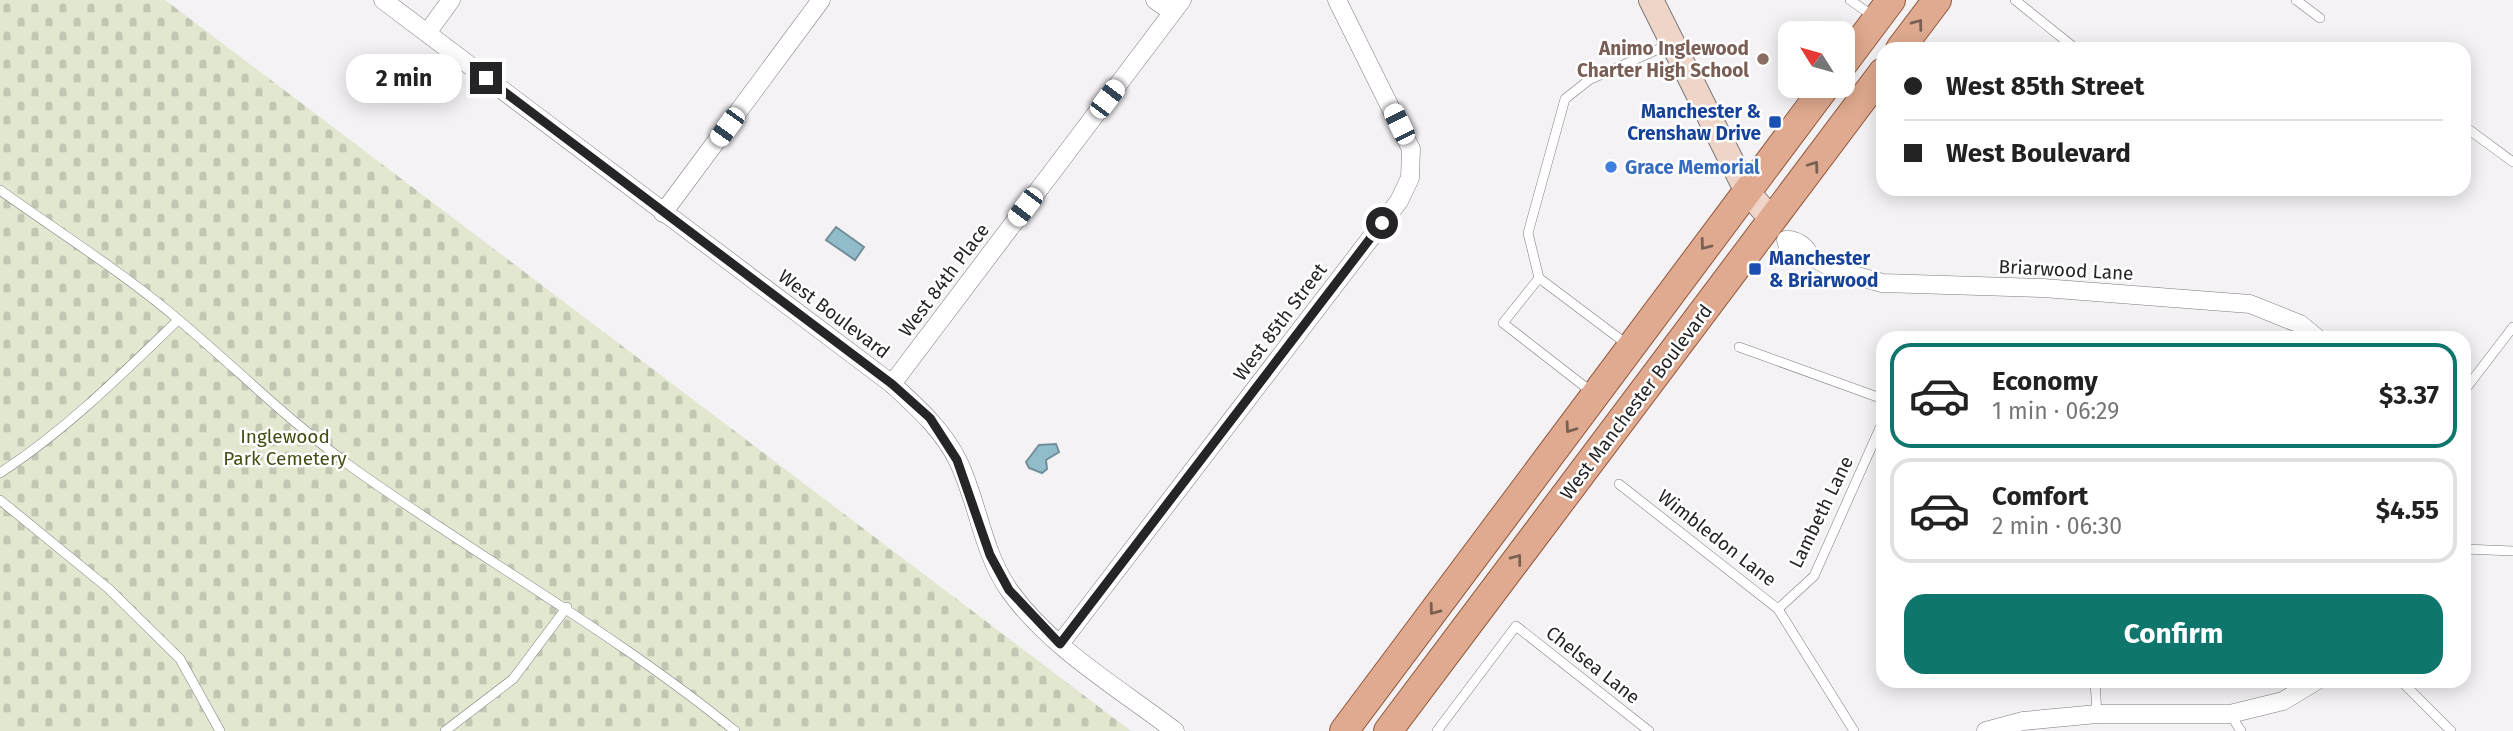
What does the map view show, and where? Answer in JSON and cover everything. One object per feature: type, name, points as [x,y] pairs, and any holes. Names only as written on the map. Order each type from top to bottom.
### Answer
[{"type":"main road","points":[[1651,0],[1746,190],[1780,230]]},
{"type":"main road","points":[[1905,42],[1937,0]]},
{"type":"main road","points":[[1855,48],[1884,10]]},
{"type":"main road","name":"West Manchester Boulevard","points":[[1388,731],[1780,230],[1876,83]]},
{"type":"main road","name":"West Manchester Boulevard","points":[[1344,731],[1817,98]]},
{"type":"street","name":"West Boulevard","points":[[383,0],[892,384],[930,418],[957,460],[990,555],[1009,590],[1060,644],[1175,731]]},
{"type":"street","points":[[427,33],[452,0]]},
{"type":"street","points":[[663,213],[821,0]]},
{"type":"street","points":[[1155,0],[1177,6]]},
{"type":"street","name":"West 85th Street","points":[[1060,644],[1399,201],[1410,178],[1411,149],[1337,0]]},
{"type":"street","name":"West 84th Place","points":[[892,384],[1177,6]]},
{"type":"street","name":"Briarwood Lane","points":[[1780,230],[1807,250],[1810,256],[1836,271],[1882,283],[2043,288],[2250,304],[2300,324],[2308,331]]},
{"type":"street","points":[[1986,731],[2097,715],[2230,714],[2283,701],[2304,688]]},
{"type":"lane","points":[[1850,0],[1884,10]]},
{"type":"lane","points":[[2015,0],[2067,42]]},
{"type":"lane","points":[[2296,0],[2320,18]]},
{"type":"lane","points":[[1630,346],[1539,278],[1528,233],[1564,99],[1589,80],[1672,43]]},
{"type":"lane","points":[[2471,131],[2513,162]]},
{"type":"lane","points":[[0,191],[178,320],[269,403],[352,467],[465,545],[567,607],[735,731]]},
{"type":"lane","points":[[1539,278],[1503,323],[1594,394]]},
{"type":"lane","points":[[0,473],[34,451],[178,320]]},
{"type":"lane","points":[[2471,382],[2513,327]]},
{"type":"lane","points":[[1739,347],[1876,396]]},
{"type":"lane","name":"Lambeth Lane","points":[[1778,609],[1814,576],[1876,437]]},
{"type":"lane","name":"Wimbledon Lane","points":[[1619,484],[1778,609],[1854,731]]},
{"type":"lane","points":[[0,500],[109,589],[180,659],[220,731]]},
{"type":"lane","points":[[2471,549],[2513,551]]},
{"type":"lane","points":[[445,731],[513,678],[567,607]]},
{"type":"lane","name":"Chelsea Lane","points":[[1437,731],[1516,626],[1649,731]]},
{"type":"lane","points":[[2095,688],[2097,715]]},
{"type":"lane","points":[[2408,688],[2451,731]]},
{"type":"lane","points":[[2230,714],[2241,731]]},
{"type":"green space","name":"Inglewood Park Cemetery","points":[[0,0],[165,0],[1131,731],[0,731]]},
{"type":"water","points":[[836,227],[864,247],[855,260],[826,240]]},
{"type":"water","points":[[1056,444],[1059,452],[1046,460],[1047,469],[1042,473],[1029,468],[1026,462],[1039,445]]},
{"type":"place","name":"Animo Inglewood Charter High School","points":[[1763,59]]},
{"type":"place","name":"Manchester & Crenshaw Drive","points":[[1775,122]]},
{"type":"place","name":"Grace Memorial","points":[[1611,167]]},
{"type":"place","name":"Manchester & Briarwood","points":[[1755,269]]},
{"type":"route","points":[[486,78],[892,384],[930,418],[957,460],[990,555],[1009,590],[1060,644],[1382,223]]}]
